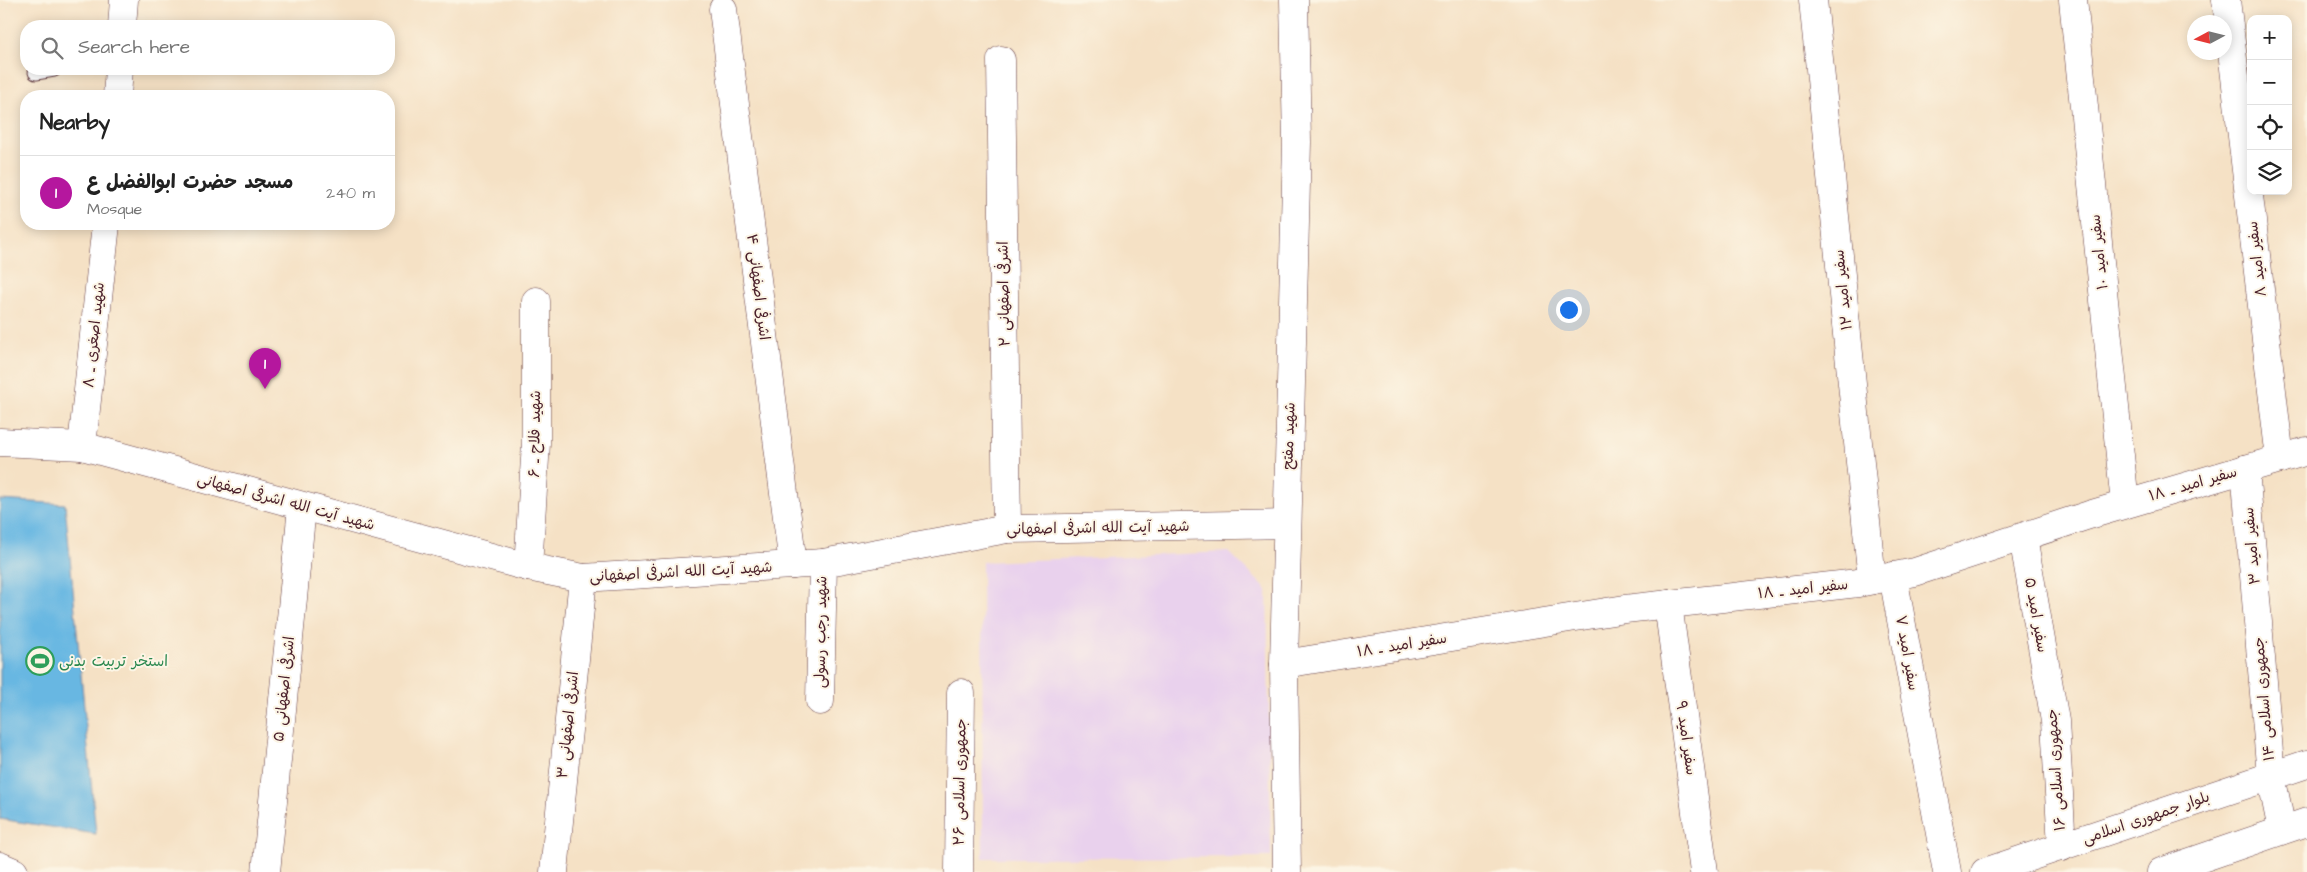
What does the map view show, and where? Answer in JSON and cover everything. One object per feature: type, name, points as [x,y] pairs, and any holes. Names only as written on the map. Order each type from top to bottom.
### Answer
[{"type":"street","points":[[122,20],[124,0]]},
{"type":"street","name":"شهید مفتح","points":[[1287,872],[1284,664],[1298,142],[1294,0]]},
{"type":"street","name":"سفیر امید ۱۲","points":[[1814,0],[1883,578]]},
{"type":"street","name":"سفیر امید ۱۰","points":[[2073,0],[2125,504]]},
{"type":"street","name":"سفیر امید ۸","points":[[2226,0],[2280,459]]},
{"type":"street","name":"اشرفی اصفهانی ۴","points":[[723,9],[793,565]]},
{"type":"street","name":"اشرفی اصفهانی ۲","points":[[1001,60],[1008,529]]},
{"type":"street","points":[[117,90],[119,75]]},
{"type":"street","name":"شهید اصغری ـ ۸","points":[[82,446],[105,230]]},
{"type":"street","name":"شهید فلاح ـ ۶","points":[[528,568],[536,443],[536,301]]},
{"type":"street","name":"شهید آیت الله اشرفی اصفهانی","points":[[0,442],[82,446],[528,568],[583,578],[823,563],[1008,529],[1287,524]]},
{"type":"street","name":"سفیر امید ـ ۱۸","points":[[1284,664],[1625,609],[1883,578],[1916,572],[2125,504],[2307,451]]},
{"type":"street","name":"سفیر امید ۳","points":[[2245,469],[2258,622]]},
{"type":"street","name":"اشرفی اصفهانی ۵","points":[[266,872],[302,507]]},
{"type":"street","name":"سفیر امید ۵","points":[[2023,537],[2050,693]]},
{"type":"street","name":"شهید رجب رسولی","points":[[820,701],[823,563]]},
{"type":"street","name":"اشرفی اصفهانی ۳","points":[[554,872],[583,578]]},
{"type":"street","name":"سفیر امید ۷","points":[[1883,578],[1921,730],[1947,872]]},
{"type":"street","name":"سفیر امید ۹","points":[[1668,604],[1704,872]]},
{"type":"street","name":"جمهوری اسلامی ۱۴","points":[[2258,622],[2271,776],[2295,826]]},
{"type":"street","name":"جمهوری اسلامی ۲۶","points":[[960,872],[961,693]]},
{"type":"street","name":"جمهوری اسلامی ۱۶","points":[[2050,693],[2055,720],[2062,847]]},
{"type":"street","name":"بلوار جمهوری اسلامی","points":[[1985,872],[2307,764]]},
{"type":"street","points":[[2160,872],[2295,826]]},
{"type":"street","points":[[0,866],[14,872]]},
{"type":"shaded area","points":[[1229,552],[1267,590],[1271,857],[983,858],[982,562]]},
{"type":"water","name":"استخر تربیت بدنی","points":[[0,500],[65,504],[96,834],[0,819]]},
{"type":"place","name":"مسجد حضرت ابوالفضل ع","points":[[265,389]]},
{"type":"place","name":"استخر تربیت بدنی","points":[[40,661]]}]
